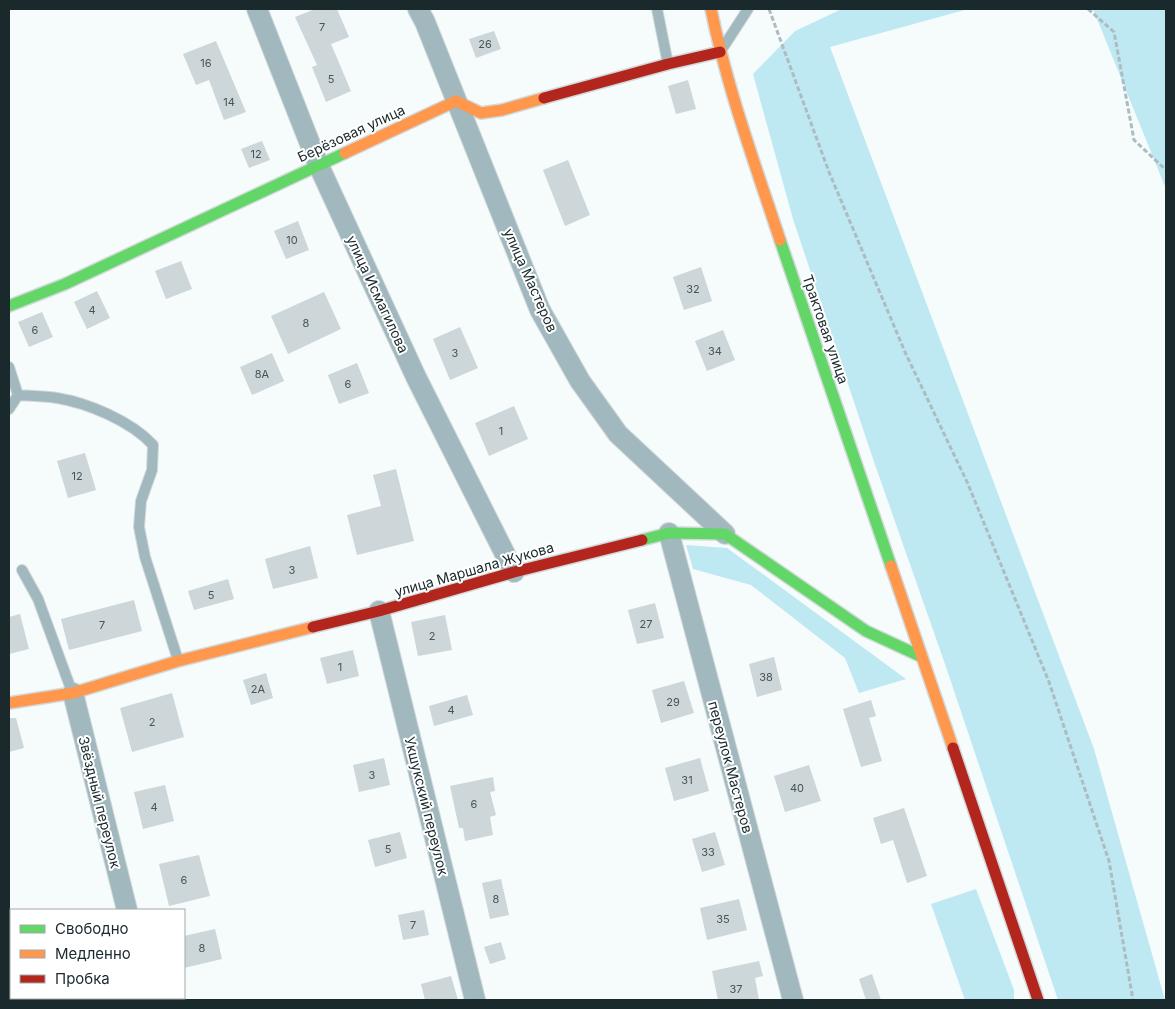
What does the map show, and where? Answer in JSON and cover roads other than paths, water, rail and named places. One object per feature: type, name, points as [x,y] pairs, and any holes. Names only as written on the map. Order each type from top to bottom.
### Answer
[{"type":"street","name":"улица Исмагилова","points":[[257,9],[318,164],[416,377],[514,572]]},
{"type":"street","name":"улица Мастеров","points":[[418,9],[425,22],[540,310],[580,381],[618,434],[725,534]]},
{"type":"street","name":"Трактовая улица","points":[[711,9],[720,52],[755,165],[1038,1000]]},
{"type":"street","points":[[456,101],[481,113],[502,110],[668,64],[720,52]]},
{"type":"street","name":"Берёзовая улица","points":[[9,306],[65,284],[456,101]]},
{"type":"street","name":"улица Маршала Жукова","points":[[9,703],[73,693],[178,661],[379,611],[514,572],[669,533],[725,534]]},
{"type":"street","name":"переулок Мастеров","points":[[669,533],[793,1000]]},
{"type":"street","points":[[725,534],[866,631],[920,656]]},
{"type":"street","name":"Укшукский переулок","points":[[379,611],[475,1000]]},
{"type":"street","name":"Звёздный переулок","points":[[73,693],[127,909]]},
{"type":"lane","points":[[657,9],[668,64]]},
{"type":"lane","points":[[720,52],[748,9]]},
{"type":"lane","points":[[9,367],[18,395]]},
{"type":"lane","points":[[9,409],[18,395]]},
{"type":"lane","points":[[18,395],[56,398],[85,404],[143,434],[152,446],[152,470],[141,501],[139,527],[144,557],[178,661]]},
{"type":"lane","points":[[22,570],[38,600],[73,693]]}]
